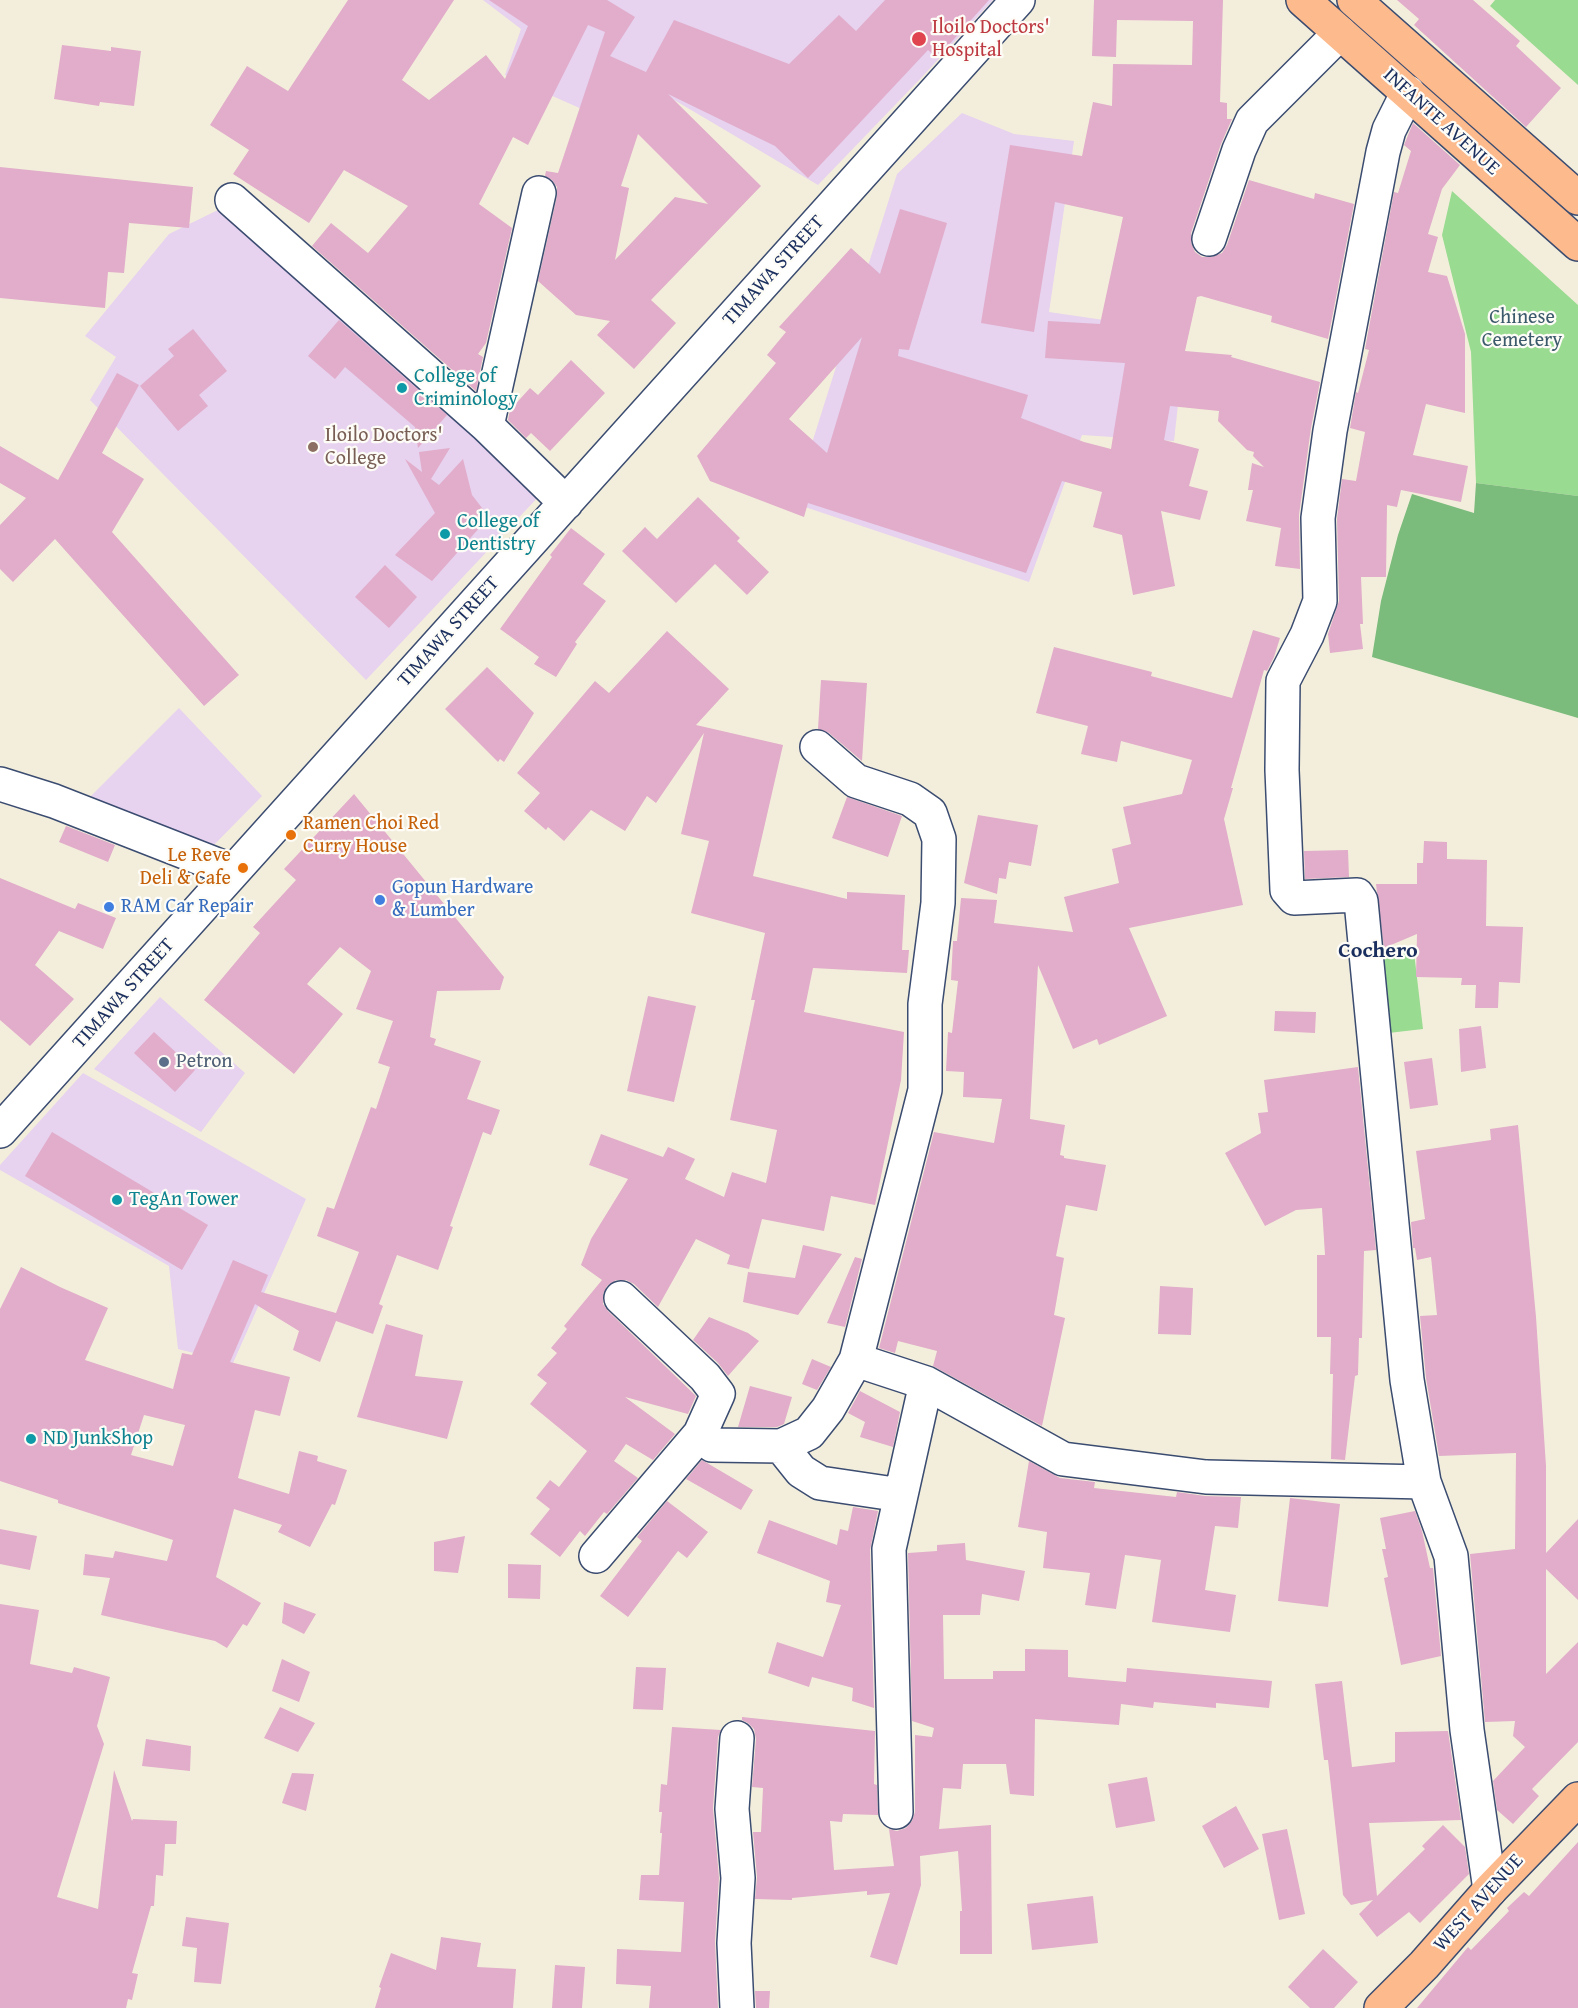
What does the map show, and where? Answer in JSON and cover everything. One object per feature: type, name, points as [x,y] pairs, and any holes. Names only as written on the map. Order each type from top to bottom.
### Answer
[{"type":"main road","name":"INFANTE AVENUE","points":[[1303,0],[1578,244]]},
{"type":"main road","name":"INFANTE AVENUE","points":[[1354,0],[1578,198]]},
{"type":"main road","name":"WEST AVENUE","points":[[1381,2008],[1578,1799]]},
{"type":"street","name":"TIMAWA STREET","points":[[0,1131],[1018,0]]},
{"type":"street","points":[[1209,239],[1239,150],[1252,121],[1340,33]]},
{"type":"street","points":[[1408,92],[1389,130],[1383,152],[1330,431],[1318,518],[1320,601],[1307,635],[1283,681],[1282,770],[1287,890],[1294,898],[1357,895],[1361,901],[1407,1380],[1424,1482],[1451,1556],[1467,1730],[1490,1890]]},
{"type":"street","points":[[487,426],[539,193]]},
{"type":"street","points":[[232,200],[487,426],[566,503]]},
{"type":"street","points":[[700,1434],[712,1445],[781,1446],[809,1433],[828,1409],[856,1360],[925,1090],[925,1004],[938,903],[939,839],[930,813],[910,799],[856,781],[817,747]]},
{"type":"street","points":[[0,784],[54,801],[233,871]]},
{"type":"street","points":[[596,1556],[700,1434],[718,1394],[705,1377],[621,1298]]},
{"type":"street","points":[[856,1360],[926,1383],[1063,1459],[1206,1477],[1424,1482]]},
{"type":"street","points":[[896,1812],[888,1549],[926,1383]]},
{"type":"street","points":[[781,1446],[801,1471],[820,1482],[902,1495]]},
{"type":"street","points":[[737,1738],[732,1809],[738,1878],[734,1942],[737,2008]]},
{"type":"shaded area","points":[[483,0],[993,0],[818,185],[664,94],[645,137],[505,75],[521,29]]},
{"type":"shaded area","points":[[962,113],[1014,134],[1074,141],[1049,312],[1186,332],[1174,441],[1082,435],[1029,582],[793,503],[897,174]]},
{"type":"shaded area","name":"Iloilo Doctors' College","points":[[224,207],[541,494],[366,680],[90,400],[116,357],[85,336],[169,234]]},
{"type":"shaded area","points":[[179,708],[262,796],[211,848],[88,799]]},
{"type":"shaded area","points":[[160,997],[245,1073],[201,1132],[94,1069]]},
{"type":"shaded area","points":[[83,1073],[306,1199],[233,1363],[178,1349],[169,1266],[0,1170],[0,1165]]},
{"type":"green space","points":[[1495,0],[1578,0],[1578,85],[1490,6]]},
{"type":"green space","name":"Chinese Cemetery","points":[[1452,191],[1578,305],[1578,496],[1476,483],[1471,352],[1442,235]]},
{"type":"green space","points":[[1476,483],[1578,496],[1578,718],[1372,657],[1381,601],[1398,535],[1412,494],[1474,513]]},
{"type":"green space","points":[[1414,952],[1423,1029],[1380,1034],[1372,957]]},
{"type":"building","points":[[348,0],[454,0],[402,80],[429,100],[486,55],[505,79],[528,26],[489,0],[607,0],[635,17],[610,56],[646,72],[674,20],[789,64],[839,15],[856,31],[885,0],[989,0],[937,58],[928,50],[808,178],[775,146],[668,94],[761,186],[651,300],[676,323],[634,369],[597,335],[610,321],[576,315],[538,281],[557,196],[557,187],[545,176],[546,171],[558,173],[605,32],[588,25],[528,145],[513,137],[479,204],[512,228],[486,343],[478,354],[483,357],[476,391],[312,246],[331,223],[368,253],[408,206],[344,170],[309,223],[233,174],[249,150],[210,125],[247,66],[288,91]],"holes":[[[638,134],[708,204],[675,197],[615,260],[629,188],[621,186]]]},
{"type":"building","points":[[1094,0],[1223,0],[1220,102],[1227,103],[1227,119],[1232,119],[1221,144],[1191,233],[1191,243],[1195,252],[1202,257],[1212,257],[1222,253],[1227,245],[1249,180],[1314,199],[1315,193],[1354,204],[1328,339],[1271,322],[1272,316],[1201,296],[1197,297],[1185,351],[1232,355],[1231,357],[1320,382],[1299,515],[1300,569],[1275,566],[1281,528],[1246,521],[1253,490],[1248,490],[1252,463],[1264,467],[1253,456],[1254,452],[1247,450],[1218,421],[1219,411],[1170,406],[1164,440],[1199,449],[1189,486],[1208,491],[1200,520],[1161,511],[1175,586],[1133,595],[1122,535],[1093,527],[1102,492],[1062,481],[1026,573],[808,503],[804,517],[710,481],[697,456],[776,363],[767,355],[786,332],[779,327],[851,248],[880,274],[900,209],[947,223],[909,350],[899,349],[898,356],[1028,395],[1021,418],[1084,442],[1111,449],[1125,363],[1045,358],[1048,321],[1100,324],[1123,217],[1055,202],[1034,332],[981,323],[1010,145],[1082,156],[1093,102],[1112,106],[1113,64],[1192,65],[1193,21],[1117,20],[1116,57],[1092,56]],"holes":[[[862,337],[827,453],[789,419]]]},
{"type":"building","points":[[1397,0],[1473,0],[1520,41],[1516,46],[1561,88],[1526,127],[1414,25],[1419,19]]},
{"type":"building","points":[[62,45],[111,51],[111,47],[141,51],[134,106],[100,102],[99,106],[54,99]]},
{"type":"building","points":[[1413,123],[1460,165],[1442,189],[1428,234],[1438,237],[1428,272],[1447,276],[1465,334],[1465,413],[1426,404],[1413,455],[1468,466],[1461,502],[1401,490],[1397,507],[1387,505],[1386,577],[1361,577],[1363,624],[1360,624],[1363,649],[1330,653],[1328,634],[1339,601],[1337,519],[1342,479],[1356,481],[1365,432],[1350,428],[1356,392],[1358,393],[1369,350],[1365,349],[1394,192],[1398,193],[1411,151],[1404,145]]},
{"type":"building","points":[[0,167],[193,187],[189,228],[129,223],[124,273],[108,272],[105,308],[0,298]]},
{"type":"building","name":"College of Criminology","points":[[339,320],[447,415],[418,448],[415,427],[345,367],[335,379],[308,356]]},
{"type":"building","points":[[193,329],[227,371],[199,395],[208,406],[178,431],[140,386],[174,356],[168,349]]},
{"type":"building","points":[[571,360],[605,393],[550,451],[531,433],[526,438],[508,420],[510,410],[530,388],[538,395]]},
{"type":"building","points":[[117,373],[139,385],[102,453],[144,479],[112,532],[239,675],[204,706],[55,539],[13,582],[0,569],[0,525],[26,498],[0,483],[0,446],[58,480]]},
{"type":"building","name":"College of Dentistry","points":[[450,448],[431,479],[439,485],[463,459],[472,495],[489,517],[432,581],[395,555],[435,513],[405,459],[422,472],[419,452]]},
{"type":"building","points":[[698,497],[740,538],[737,541],[769,572],[747,595],[715,564],[676,603],[622,551],[645,527],[657,539]]},
{"type":"building","points":[[571,528],[605,554],[583,584],[606,601],[575,642],[577,644],[556,677],[534,664],[539,657],[500,629]]},
{"type":"building","points":[[385,565],[417,597],[389,628],[355,597]]},
{"type":"building","points":[[1253,630],[1280,638],[1267,671],[1264,670],[1224,819],[1243,905],[1129,928],[1167,1016],[1099,1045],[1097,1039],[1073,1049],[1038,965],[1030,1119],[1065,1125],[1060,1155],[1064,1158],[1106,1165],[1097,1211],[1066,1205],[1056,1256],[1064,1258],[1054,1315],[1065,1318],[1042,1426],[933,1366],[937,1351],[898,1341],[895,1353],[879,1348],[934,1132],[994,1143],[1002,1099],[963,1097],[964,1072],[946,1071],[948,1032],[952,1033],[958,981],[951,980],[953,941],[957,941],[961,898],[997,900],[994,923],[1073,932],[1064,897],[1119,883],[1112,849],[1131,844],[1123,807],[1182,794],[1192,760],[1121,741],[1117,762],[1081,754],[1088,726],[1036,713],[1054,647],[1152,672],[1151,676],[1232,698]]},
{"type":"building","points":[[667,631],[729,689],[696,725],[783,745],[753,876],[847,899],[847,892],[905,895],[902,950],[909,950],[907,973],[813,968],[804,1012],[904,1032],[901,1080],[875,1205],[831,1196],[824,1231],[762,1219],[749,1269],[727,1264],[730,1255],[696,1239],[658,1307],[634,1284],[626,1280],[616,1280],[607,1286],[603,1294],[603,1304],[608,1311],[696,1396],[688,1414],[625,1397],[675,1434],[653,1460],[626,1444],[614,1461],[638,1478],[607,1514],[604,1512],[585,1536],[580,1531],[560,1557],[530,1534],[550,1509],[536,1498],[550,1480],[559,1487],[587,1451],[530,1404],[547,1383],[537,1375],[557,1353],[551,1348],[567,1329],[564,1326],[602,1280],[581,1265],[591,1239],[628,1179],[589,1165],[601,1134],[663,1157],[668,1147],[695,1159],[685,1179],[724,1197],[732,1172],[766,1183],[777,1130],[730,1120],[755,1000],[751,1000],[765,933],[691,913],[709,841],[681,834],[704,733],[656,803],[647,796],[625,831],[591,810],[564,841],[548,827],[546,830],[524,811],[540,793],[517,773],[595,681],[609,693]]},
{"type":"building","points":[[487,667],[534,713],[504,762],[500,759],[498,762],[445,709]]},
{"type":"building","points":[[821,680],[867,683],[862,761],[829,733],[818,729]]},
{"type":"building","points":[[354,794],[504,977],[500,990],[437,991],[430,1037],[436,1039],[434,1045],[481,1061],[467,1099],[500,1110],[491,1135],[483,1132],[450,1226],[453,1227],[438,1270],[397,1255],[379,1304],[383,1306],[373,1334],[336,1321],[320,1362],[293,1350],[299,1331],[255,1304],[230,1362],[290,1377],[280,1416],[255,1410],[238,1478],[289,1494],[299,1451],[318,1456],[317,1461],[347,1470],[335,1505],[332,1504],[310,1547],[278,1532],[282,1525],[234,1509],[216,1577],[261,1603],[247,1626],[243,1624],[227,1648],[215,1641],[101,1615],[110,1578],[83,1575],[85,1554],[113,1558],[115,1551],[167,1561],[173,1540],[58,1503],[58,1500],[0,1481],[0,1309],[21,1267],[108,1308],[85,1360],[173,1389],[182,1353],[192,1355],[233,1260],[268,1275],[261,1292],[336,1313],[359,1252],[317,1236],[327,1207],[334,1209],[371,1107],[376,1109],[390,1067],[378,1063],[393,1021],[356,1009],[371,971],[340,947],[307,984],[343,1014],[294,1074],[204,1000],[260,933],[253,927],[296,880],[284,869]],"holes":[[[144,1415],[185,1425],[173,1466],[131,1455]]]},
{"type":"building","points":[[847,797],[902,816],[888,857],[832,838]]},
{"type":"building","points":[[978,815],[1038,825],[1031,866],[1009,862],[1006,879],[999,878],[997,894],[964,883]]},
{"type":"building","points":[[66,826],[115,845],[108,862],[59,842]]},
{"type":"building","points":[[1424,841],[1447,842],[1447,859],[1487,860],[1486,926],[1523,927],[1520,983],[1499,982],[1498,1008],[1475,1008],[1476,985],[1461,985],[1462,978],[1416,977],[1417,934],[1384,948],[1376,884],[1417,884],[1417,863],[1423,863]]},
{"type":"building","points":[[1348,850],[1349,877],[1305,879],[1304,851]]},
{"type":"building","points":[[0,878],[75,909],[78,903],[116,918],[103,949],[59,931],[35,965],[74,999],[30,1046],[0,1020]]},
{"type":"building","points":[[648,996],[696,1006],[674,1102],[627,1091]]},
{"type":"building","points":[[1275,1011],[1316,1012],[1315,1033],[1274,1031]]},
{"type":"building","points":[[1481,1026],[1486,1068],[1461,1072],[1459,1029]]},
{"type":"building","name":"Petron","points":[[154,1032],[195,1070],[175,1092],[134,1053]]},
{"type":"building","points":[[1432,1058],[1438,1105],[1410,1109],[1404,1062]]},
{"type":"building","points":[[1358,1067],[1376,1250],[1364,1251],[1362,1338],[1359,1338],[1358,1375],[1355,1376],[1345,1460],[1331,1459],[1333,1374],[1330,1374],[1331,1337],[1317,1337],[1317,1255],[1325,1255],[1322,1208],[1296,1210],[1265,1226],[1225,1153],[1261,1133],[1258,1113],[1268,1112],[1264,1080]]},
{"type":"building","points":[[1518,1125],[1536,1317],[1546,1466],[1546,1553],[1578,1519],[1578,1600],[1546,1569],[1546,1674],[1578,1642],[1578,1742],[1532,1789],[1539,1796],[1513,1824],[1497,1810],[1493,1781],[1525,1747],[1513,1736],[1515,1721],[1485,1722],[1470,1554],[1515,1549],[1516,1453],[1439,1456],[1426,1378],[1420,1316],[1437,1315],[1431,1257],[1417,1260],[1415,1248],[1413,1248],[1411,1222],[1425,1219],[1416,1151],[1491,1140],[1490,1129]]},
{"type":"building","name":"TegAn Tower","points":[[52,1132],[208,1225],[182,1270],[25,1176]]},
{"type":"building","points":[[803,1245],[842,1254],[798,1315],[743,1302],[748,1272],[795,1278]]},
{"type":"building","points":[[855,1257],[862,1259],[845,1327],[827,1323]]},
{"type":"building","points":[[1160,1286],[1193,1288],[1191,1335],[1158,1334]]},
{"type":"building","points":[[709,1317],[748,1333],[759,1341],[728,1376],[718,1363],[693,1340]]},
{"type":"building","points":[[386,1324],[423,1335],[415,1376],[463,1381],[447,1439],[357,1417]]},
{"type":"building","points":[[812,1359],[831,1367],[817,1390],[802,1384]]},
{"type":"building","points":[[750,1386],[792,1397],[784,1424],[777,1427],[738,1427]]},
{"type":"building","points":[[860,1391],[900,1412],[893,1447],[860,1437],[865,1422],[848,1413]]},
{"type":"building","points":[[702,1460],[753,1490],[741,1510],[686,1479]]},
{"type":"building","points":[[1029,1461],[1060,1478],[1095,1482],[1094,1488],[1176,1497],[1177,1492],[1205,1496],[1241,1497],[1238,1528],[1215,1526],[1205,1590],[1236,1595],[1230,1632],[1152,1622],[1161,1560],[1125,1555],[1116,1609],[1085,1605],[1090,1573],[1043,1568],[1047,1532],[1018,1527]]},
{"type":"building","points":[[1290,1498],[1340,1504],[1328,1607],[1278,1601]]},
{"type":"building","points":[[667,1501],[708,1532],[687,1558],[678,1551],[628,1617],[600,1596],[642,1541],[637,1537]]},
{"type":"building","points":[[853,1507],[878,1511],[870,1550],[874,1708],[852,1701],[853,1688],[812,1677],[809,1687],[768,1673],[777,1642],[823,1657],[841,1605],[826,1602],[830,1581],[757,1553],[769,1520],[837,1545],[840,1529],[848,1531]]},
{"type":"building","points":[[1415,1511],[1430,1568],[1433,1568],[1441,1656],[1401,1665],[1384,1578],[1388,1577],[1382,1549],[1386,1549],[1380,1518]]},
{"type":"building","points":[[0,1529],[37,1536],[30,1570],[0,1564]]},
{"type":"building","points":[[465,1536],[458,1573],[434,1571],[434,1542]]},
{"type":"building","points":[[965,1543],[966,1560],[1025,1571],[1019,1601],[982,1594],[980,1615],[943,1615],[944,1679],[993,1679],[993,1671],[1025,1671],[1025,1649],[1068,1650],[1068,1677],[1126,1682],[1127,1668],[1272,1681],[1269,1708],[1216,1703],[1216,1708],[1154,1702],[1153,1708],[1121,1704],[1119,1725],[1035,1719],[1034,1796],[1010,1794],[1006,1764],[963,1764],[961,1789],[943,1788],[939,1829],[991,1825],[992,1954],[960,1954],[960,1911],[962,1911],[958,1851],[920,1856],[921,1885],[897,1965],[870,1957],[890,1893],[867,1895],[867,1891],[792,1898],[792,1900],[755,1899],[757,1877],[753,1832],[761,1832],[763,1788],[752,1787],[756,1739],[754,1729],[742,1720],[742,1717],[875,1731],[874,1784],[877,1785],[878,1815],[843,1814],[842,1822],[830,1821],[834,1870],[894,1866],[889,1829],[897,1831],[906,1828],[915,1812],[915,1735],[932,1737],[934,1728],[912,1721],[908,1553],[937,1551],[937,1545]]},
{"type":"building","points":[[508,1564],[541,1565],[540,1599],[508,1598]]},
{"type":"building","points":[[284,1602],[316,1614],[304,1634],[282,1623]]},
{"type":"building","points":[[0,1604],[39,1610],[30,1664],[72,1673],[74,1667],[110,1677],[97,1726],[104,1744],[57,1897],[98,1909],[114,1770],[132,1821],[133,1819],[177,1821],[176,1844],[165,1844],[163,1876],[156,1875],[154,1906],[151,1906],[132,1973],[138,1974],[132,2000],[128,1999],[126,2008],[0,2008]]},
{"type":"building","points":[[282,1659],[310,1672],[299,1702],[272,1691]]},
{"type":"building","points":[[636,1667],[666,1668],[663,1710],[633,1709]]},
{"type":"building","points":[[1342,1681],[1352,1767],[1395,1762],[1395,1732],[1448,1731],[1461,1820],[1369,1823],[1377,1896],[1425,1849],[1422,1846],[1443,1825],[1465,1847],[1469,1874],[1420,1923],[1409,1912],[1377,1937],[1359,1914],[1373,1900],[1351,1905],[1343,1895],[1328,1760],[1324,1760],[1315,1684]]},
{"type":"building","points":[[280,1707],[315,1723],[298,1752],[264,1738]]},
{"type":"building","points":[[672,1727],[721,1730],[718,1737],[713,1808],[719,1878],[715,1942],[718,2008],[649,2008],[651,1986],[616,1984],[617,1949],[681,1952],[684,1902],[639,1900],[641,1875],[659,1875],[662,1833],[660,1833],[662,1812],[659,1812],[661,1784],[667,1785]]},
{"type":"building","points":[[146,1739],[191,1746],[190,1771],[142,1766]]},
{"type":"building","points":[[292,1773],[314,1774],[306,1811],[282,1803]]},
{"type":"building","points":[[1147,1777],[1155,1821],[1116,1828],[1108,1784]]},
{"type":"building","points":[[1236,1806],[1259,1849],[1224,1868],[1202,1826]]},
{"type":"building","points":[[1287,1829],[1305,1914],[1279,1920],[1262,1834]]},
{"type":"building","points":[[1578,1842],[1578,2008],[1417,2008],[1468,1947],[1471,1950],[1524,1892],[1529,1896]]},
{"type":"building","points":[[1093,1896],[1098,1943],[1032,1950],[1027,1904]]},
{"type":"building","points":[[186,1917],[229,1923],[221,1984],[194,1982],[197,1948],[182,1946]]},
{"type":"building","points":[[441,1937],[481,1943],[477,1967],[516,1969],[513,2008],[375,2008],[381,1988],[379,1987],[391,1953],[436,1970]]},
{"type":"building","points":[[1323,1949],[1358,1982],[1334,2008],[1310,2008],[1288,1987]]},
{"type":"building","points":[[555,1965],[585,1967],[582,2008],[552,2008]]},
{"type":"building","points":[[755,1991],[770,1991],[769,2008],[756,2008]]},
{"type":"place","name":"Iloilo Doctors' Hospital","points":[[919,39]]},
{"type":"place","name":"College of Criminology","points":[[402,388]]},
{"type":"place","name":"Iloilo Doctors' College","points":[[313,447]]},
{"type":"place","name":"College of Dentistry","points":[[445,534]]},
{"type":"place","name":"Ramen Choi Red Curry House","points":[[291,835]]},
{"type":"place","name":"Le Reve Deli & Cafe","points":[[243,868]]},
{"type":"place","name":"Gopun Hardware & Lumber","points":[[380,900]]},
{"type":"place","name":"RAM Car Repair","points":[[109,907]]},
{"type":"place","name":"Petron","points":[[164,1062]]},
{"type":"place","name":"TegAn Tower","points":[[117,1200]]},
{"type":"place","name":"ND JunkShop","points":[[31,1439]]},
{"type":"district","name":"Cochero","points":[[1378,951]]}]
